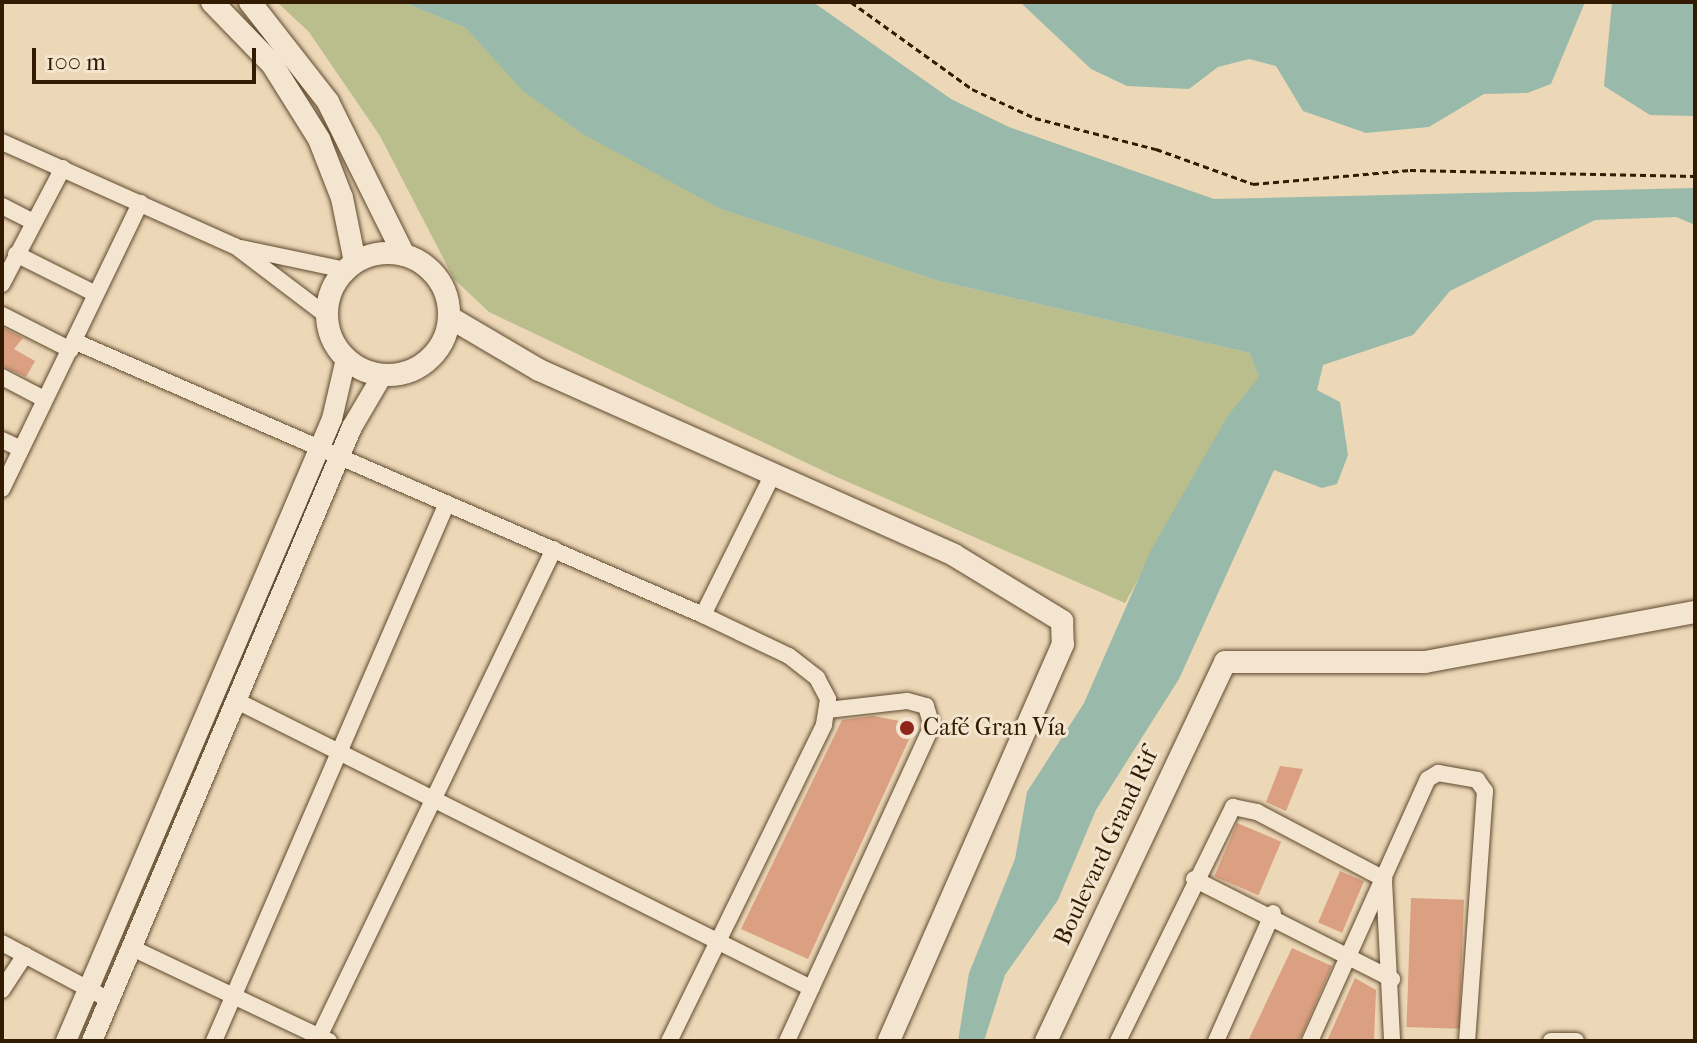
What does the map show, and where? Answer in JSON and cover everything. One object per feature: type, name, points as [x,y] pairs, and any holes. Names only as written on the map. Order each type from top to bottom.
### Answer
[{"type":"main road","points":[[212,2],[272,64],[319,139],[342,198],[350,266],[326,315],[346,359],[382,376],[427,362],[449,317],[441,283],[404,255],[328,102],[250,2]]},
{"type":"main road","points":[[350,266],[404,255]]},
{"type":"main road","points":[[449,317],[521,362],[943,550],[1051,610],[1065,636],[889,1041]]},
{"type":"main road","name":"Boulevard Grand Rif","points":[[1046,1041],[1214,675],[1234,658],[1349,665],[1456,659],[1695,612]]},
{"type":"street","points":[[2,142],[235,246],[326,315]]},
{"type":"street","points":[[3,278],[63,168]]},
{"type":"street","points":[[2,489],[42,398],[74,346],[140,203]]},
{"type":"street","points":[[2,206],[32,221]]},
{"type":"street","points":[[235,246],[350,266]]},
{"type":"street","points":[[16,254],[96,294]]},
{"type":"street","points":[[2,315],[554,549],[800,662],[823,688],[828,710],[669,1041]]},
{"type":"street","points":[[66,1041],[320,448],[346,359]]},
{"type":"street","points":[[92,1041],[340,456],[382,376]]},
{"type":"street","points":[[2,377],[42,398]]},
{"type":"street","points":[[2,440],[21,449]]},
{"type":"street","points":[[703,615],[772,476]]},
{"type":"street","points":[[214,1041],[447,503]]},
{"type":"street","points":[[132,948],[321,1039],[434,795],[554,549]]},
{"type":"street","points":[[237,701],[434,795],[811,988]]},
{"type":"street","points":[[787,1041],[932,717],[926,706],[907,701],[828,710]]},
{"type":"street","points":[[1310,1041],[1430,776],[1482,784],[1467,1041]]},
{"type":"street","points":[[1118,1041],[1194,879],[1237,805],[1384,879]]},
{"type":"street","points":[[1194,879],[1273,913],[1347,959],[1392,979]]},
{"type":"street","points":[[1384,879],[1392,979],[1392,1041]]},
{"type":"street","points":[[1216,1041],[1273,913]]},
{"type":"street","points":[[2,943],[109,1000]]},
{"type":"street","points":[[2,990],[25,955]]},
{"type":"street","points":[[1551,1041],[1576,1041]]},
{"type":"path","points":[[851,2],[972,89],[1035,118],[1156,149],[1253,184],[1410,170],[1695,176]]},
{"type":"green space","points":[[277,2],[403,2],[466,28],[722,209],[939,281],[1250,353],[1260,377],[1228,417],[1125,603],[830,474],[489,312],[454,279],[380,136],[309,32]]},
{"type":"shaded area","points":[[403,2],[813,2],[951,99],[1009,127],[1214,199],[1695,188],[1695,225],[1676,217],[1595,220],[1450,291],[1413,335],[1323,365],[1317,390],[1340,402],[1348,455],[1337,484],[1322,488],[1274,470],[1179,679],[1096,810],[1058,900],[1005,975],[984,1041],[958,1041],[969,973],[1015,859],[1027,792],[1084,703],[1151,550],[1227,417],[1259,377],[1250,353],[939,281],[721,209],[581,133],[522,90],[466,28]]},
{"type":"shaded area","points":[[1020,2],[1585,2],[1551,84],[1527,93],[1484,94],[1429,127],[1366,133],[1303,111],[1276,66],[1249,59],[1218,67],[1189,89],[1127,86],[1091,69]]},
{"type":"shaded area","points":[[1612,2],[1695,2],[1695,116],[1650,115],[1604,86]]},
{"type":"building","points":[[2,327],[23,338],[14,349],[35,361],[26,377],[2,366]]},
{"type":"building","points":[[873,716],[916,724],[808,959],[741,929],[842,720]]},
{"type":"building","points":[[1280,766],[1303,769],[1286,811],[1266,802]]},
{"type":"building","points":[[1237,823],[1281,842],[1259,895],[1214,876]]},
{"type":"building","points":[[1340,871],[1364,881],[1342,933],[1318,923]]},
{"type":"building","points":[[1411,898],[1464,900],[1459,1029],[1406,1027]]},
{"type":"building","points":[[1292,948],[1332,966],[1299,1041],[1248,1041]]},
{"type":"building","points":[[1355,978],[1376,990],[1374,1041],[1327,1041]]},
{"type":"place","name":"Café Gran Vía","points":[[907,728]]}]
